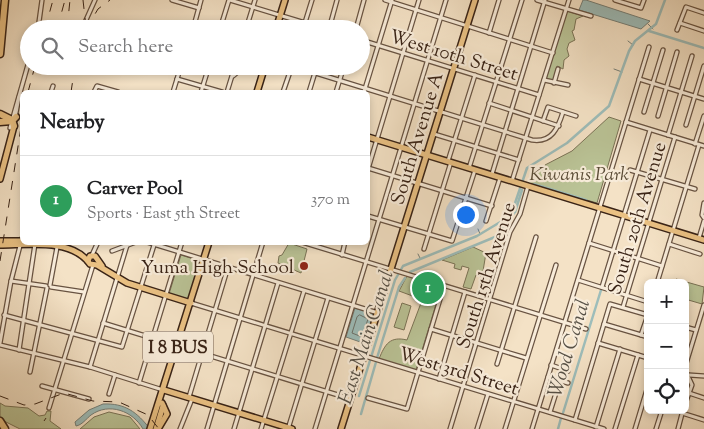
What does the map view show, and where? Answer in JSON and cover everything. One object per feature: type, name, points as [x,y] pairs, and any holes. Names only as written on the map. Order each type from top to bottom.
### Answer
[{"type":"highway","points":[[3,11],[5,0]]},
{"type":"highway","points":[[0,54],[5,0]]},
{"type":"highway","points":[[0,114],[12,121]]},
{"type":"highway","points":[[0,122],[8,124],[12,121]]},
{"type":"highway","points":[[0,421],[2,428]]},
{"type":"main road","points":[[279,20],[285,0]]},
{"type":"main road","name":"South Avenue A","points":[[342,429],[475,0]]},
{"type":"main road","points":[[258,90],[262,75]]},
{"type":"main road","points":[[0,171],[12,121]]},
{"type":"main road","points":[[0,179],[12,121]]},
{"type":"main road","points":[[370,138],[701,239]]},
{"type":"main road","points":[[0,243],[20,241]]},
{"type":"main road","points":[[58,245],[93,260],[117,277],[191,303]]},
{"type":"main road","name":"I 8 BUS","points":[[154,429],[208,245]]},
{"type":"main road","points":[[164,390],[289,429]]},
{"type":"main road","name":"I 8 BUS","points":[[154,429],[163,404],[164,390]]},
{"type":"street","points":[[39,20],[42,0]]},
{"type":"street","points":[[86,20],[95,0]]},
{"type":"street","points":[[172,0],[199,8]]},
{"type":"street","points":[[196,20],[201,0]]},
{"type":"street","points":[[223,20],[229,0],[296,20]]},
{"type":"street","points":[[249,20],[255,0]]},
{"type":"street","points":[[306,20],[312,0]]},
{"type":"street","points":[[330,20],[337,0]]},
{"type":"street","points":[[358,20],[364,0]]},
{"type":"street","points":[[385,0],[552,53]]},
{"type":"street","points":[[370,162],[419,0]]},
{"type":"street","points":[[315,429],[446,0]]},
{"type":"street","points":[[489,33],[499,0]]},
{"type":"street","points":[[370,217],[453,241],[466,198],[482,126],[522,0]]},
{"type":"street","points":[[537,0],[591,16]]},
{"type":"street","name":"South 15th Avenue","points":[[450,429],[510,232],[520,214],[519,160],[569,0]]},
{"type":"street","points":[[615,0],[641,8],[644,0]]},
{"type":"street","points":[[370,71],[392,1]]},
{"type":"street","points":[[492,175],[545,1]]},
{"type":"street","points":[[677,30],[686,7],[704,13]]},
{"type":"street","points":[[680,23],[704,31]]},
{"type":"street","name":"West 10th Street","points":[[370,43],[539,95]]},
{"type":"street","points":[[532,429],[649,47]]},
{"type":"street","points":[[644,112],[663,50]]},
{"type":"street","points":[[658,116],[677,52]]},
{"type":"street","name":"South 20th Avenue","points":[[668,135],[692,56]]},
{"type":"street","points":[[686,125],[704,66]]},
{"type":"street","points":[[554,83],[558,69]]},
{"type":"street","points":[[12,121],[24,75]]},
{"type":"street","points":[[174,90],[179,75]]},
{"type":"street","points":[[201,90],[205,75]]},
{"type":"street","points":[[284,90],[289,75]]},
{"type":"street","points":[[310,90],[314,75]]},
{"type":"street","points":[[321,75],[364,90],[369,75]]},
{"type":"street","points":[[337,90],[342,75]]},
{"type":"street","points":[[424,248],[442,191],[454,140],[475,75]]},
{"type":"street","points":[[228,90],[232,76]]},
{"type":"street","points":[[178,79],[215,90]]},
{"type":"street","points":[[639,79],[704,99]]},
{"type":"street","points":[[544,80],[568,85]]},
{"type":"street","points":[[52,90],[53,86]]},
{"type":"street","points":[[95,90],[97,86],[111,90]]},
{"type":"street","points":[[370,91],[526,139],[539,141],[555,133],[564,112]]},
{"type":"street","points":[[489,104],[559,126]]},
{"type":"street","points":[[543,121],[548,107],[576,116]]},
{"type":"street","points":[[658,279],[702,131],[704,116]]},
{"type":"street","points":[[626,122],[704,146]]},
{"type":"street","points":[[602,288],[650,130]]},
{"type":"street","points":[[433,134],[519,160]]},
{"type":"street","name":"South 20th Avenue","points":[[623,307],[675,137]]},
{"type":"street","points":[[370,170],[492,206]]},
{"type":"street","points":[[630,170],[695,190]]},
{"type":"street","points":[[486,221],[500,178]]},
{"type":"street","points":[[701,239],[704,203]]},
{"type":"street","points":[[497,364],[536,237]]},
{"type":"street","points":[[589,243],[662,266]]},
{"type":"street","points":[[669,244],[700,254]]},
{"type":"street","points":[[21,245],[11,281],[0,344],[90,367],[164,390]]},
{"type":"street","points":[[18,350],[25,320],[35,245]]},
{"type":"street","points":[[30,372],[56,245]]},
{"type":"street","points":[[49,408],[65,361],[97,245]]},
{"type":"street","points":[[112,252],[125,245]]},
{"type":"street","points":[[90,367],[127,245]]},
{"type":"street","points":[[4,315],[123,347],[155,245]]},
{"type":"street","points":[[158,245],[378,313]]},
{"type":"street","points":[[139,382],[181,245]]},
{"type":"street","points":[[207,429],[263,245]]},
{"type":"street","points":[[310,245],[586,329]]},
{"type":"street","points":[[342,255],[344,245]]},
{"type":"street","points":[[505,429],[556,265]]},
{"type":"street","points":[[180,429],[191,398],[228,267]]},
{"type":"street","points":[[578,280],[644,301]]},
{"type":"street","points":[[11,281],[84,292]]},
{"type":"street","points":[[234,429],[278,283]]},
{"type":"street","points":[[368,398],[407,409],[444,286]]},
{"type":"street","points":[[261,429],[304,291]]},
{"type":"street","points":[[439,379],[465,292]]},
{"type":"street","points":[[289,429],[328,298]]},
{"type":"street","name":"West 3rd Street","points":[[191,303],[604,429]]},
{"type":"street","points":[[575,420],[610,304],[644,314]]},
{"type":"street","points":[[689,357],[704,306]]},
{"type":"street","points":[[103,323],[351,399]]},
{"type":"street","points":[[604,324],[644,336]]},
{"type":"street","points":[[641,336],[645,324]]},
{"type":"street","points":[[689,328],[696,330]]},
{"type":"street","points":[[431,329],[526,358]]},
{"type":"street","points":[[598,343],[644,357]]},
{"type":"street","points":[[596,427],[620,350]]},
{"type":"street","points":[[615,429],[638,355]]},
{"type":"street","points":[[552,366],[568,370]]},
{"type":"street","points":[[109,394],[115,375]]},
{"type":"street","points":[[689,375],[704,376]]},
{"type":"street","points":[[548,377],[568,383]]},
{"type":"street","points":[[689,378],[692,385],[689,393],[704,398]]},
{"type":"street","points":[[42,386],[89,399]]},
{"type":"street","points":[[550,412],[556,393]]},
{"type":"street","points":[[477,429],[488,394]]},
{"type":"street","points":[[635,429],[644,399]]},
{"type":"street","points":[[656,429],[661,414]]},
{"type":"street","points":[[678,429],[682,414]]},
{"type":"street","points":[[688,414],[704,420]]},
{"type":"street","points":[[586,429],[587,424]]},
{"type":"green space","points":[[567,11],[583,16],[576,19],[574,30],[572,31],[575,40],[569,43],[567,49],[569,56],[564,60],[563,69],[557,66],[553,81],[546,79]]},
{"type":"green space","name":"Kiwanis Park","points":[[609,117],[621,121],[597,203],[528,183],[545,165],[572,151]]},
{"type":"green space","points":[[288,245],[307,249],[301,273],[278,263],[279,256],[282,255]]},
{"type":"green space","points":[[473,247],[486,253],[482,277],[476,275],[471,289],[463,287],[469,268],[462,266],[461,270],[454,268],[455,264],[442,260]]},
{"type":"green space","points":[[181,255],[200,261],[188,300],[169,294]]},
{"type":"green space","points":[[407,276],[441,288],[416,370],[379,359],[389,342],[396,339],[407,340],[421,303],[418,298],[399,291]]},
{"type":"green space","points":[[689,283],[704,287],[702,304],[689,300]]},
{"type":"green space","points":[[402,303],[411,306],[404,330],[394,327]]},
{"type":"green space","points":[[0,403],[5,406],[28,408],[39,416],[45,415],[47,411],[51,411],[50,421],[61,429],[20,429],[0,419]]},
{"type":"green space","points":[[109,412],[130,417],[140,429],[80,429],[94,417]]},
{"type":"water","points":[[583,0],[650,21],[641,29],[579,10]]},
{"type":"water","points":[[355,308],[375,314],[366,344],[346,337]]},
{"type":"water","points":[[103,404],[118,405],[130,410],[150,429],[143,429],[127,413],[113,409],[98,411],[76,426],[75,422],[89,410]]},
{"type":"waterway","name":"East Main Canal","points":[[359,396],[395,280],[403,266],[477,236],[507,218],[513,209],[527,168],[567,143],[609,106],[629,51],[635,41],[656,24],[665,0]]},
{"type":"waterway","name":"East Main Canal","points":[[648,24],[653,29]]},
{"type":"waterway","points":[[649,31],[704,48]]},
{"type":"waterway","name":"East Main Canal","points":[[628,41],[633,45]]},
{"type":"waterway","points":[[614,69],[622,72]]},
{"type":"waterway","points":[[534,184],[586,200]]},
{"type":"waterway","points":[[410,272],[495,237],[515,212],[522,190]]},
{"type":"waterway","name":"East Main Canal","points":[[478,229],[480,234]]},
{"type":"waterway","name":"East Main Canal","points":[[418,254],[420,258]]},
{"type":"waterway","points":[[377,358],[399,287],[405,278]]},
{"type":"waterway","name":"Wood Canal","points":[[563,413],[601,290]]},
{"type":"waterway","points":[[361,414],[376,362]]},
{"type":"waterway","name":"Wood Canal","points":[[558,429],[561,418]]},
{"type":"railway","points":[[47,20],[53,0]]},
{"type":"railway","points":[[59,20],[65,0]]},
{"type":"railway","points":[[68,20],[70,0]]},
{"type":"railway","points":[[83,0],[85,20]]},
{"type":"railway","points":[[91,20],[98,9],[110,0]]},
{"type":"railway","points":[[29,90],[33,75]]},
{"type":"railway","points":[[71,90],[74,75]]},
{"type":"railway","points":[[0,261],[20,134]]},
{"type":"railway","points":[[0,396],[24,405],[35,404],[64,393],[93,401],[119,402],[148,415],[159,429]]},
{"type":"place","name":"Yuma High School","points":[[304,266]]},
{"type":"place","name":"Carver Pool","points":[[428,288]]}]
